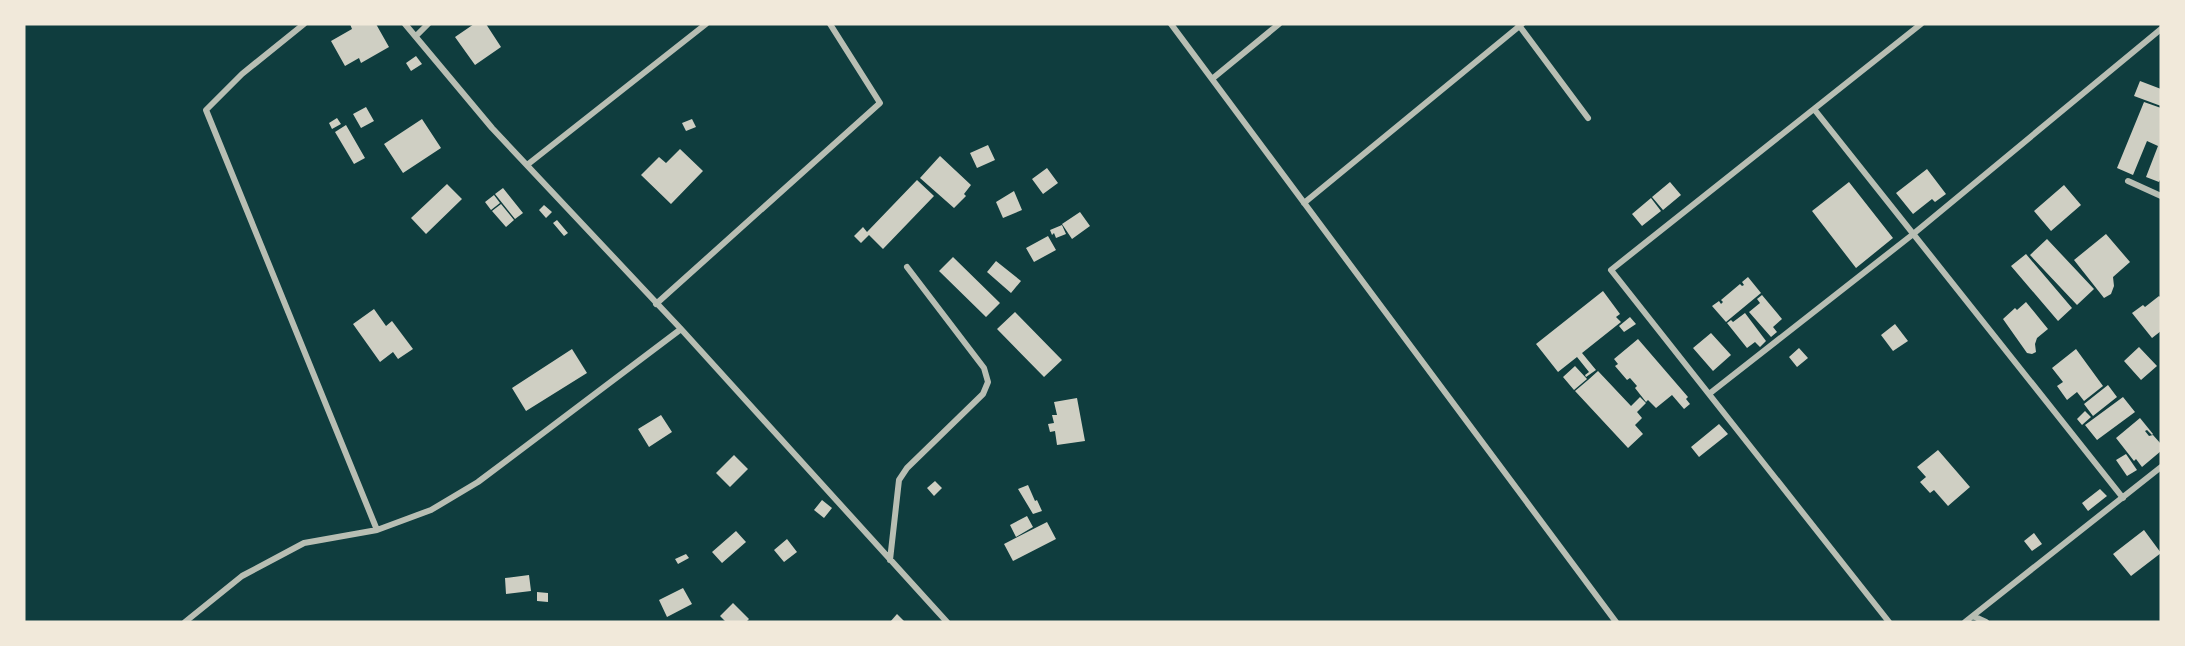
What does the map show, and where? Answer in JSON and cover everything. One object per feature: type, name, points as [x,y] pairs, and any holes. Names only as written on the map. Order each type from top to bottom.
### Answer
[{"type":"street","points":[[304,24],[242,74],[206,110],[377,530]]},
{"type":"street","points":[[405,24],[492,129],[681,330],[947,622]]},
{"type":"street","points":[[416,36],[428,24]]},
{"type":"street","points":[[527,165],[706,24]]},
{"type":"street","points":[[656,304],[880,104],[830,24]]},
{"type":"street","points":[[1171,24],[1616,622]]},
{"type":"street","points":[[1212,79],[1279,24]]},
{"type":"street","points":[[1889,622],[1611,270],[1921,24]]},
{"type":"street","points":[[1305,203],[1519,25],[1588,118]]},
{"type":"street","points":[[1709,394],[1912,235],[2160,26]]},
{"type":"street","points":[[1814,109],[2123,498]]},
{"type":"street","points":[[2128,181],[2161,196]]},
{"type":"street","points":[[890,560],[899,480],[907,468],[983,394],[988,382],[984,368],[907,267]]},
{"type":"street","points":[[185,622],[242,576],[304,543],[377,530],[431,510],[478,482],[681,330]]},
{"type":"street","points":[[1965,622],[2161,468]]},
{"type":"street","points":[[1972,616],[1986,622]]},
{"type":"building","points":[[350,24],[376,24],[389,47],[361,63],[359,58],[345,66],[331,41],[352,29]]},
{"type":"building","points":[[474,24],[486,24],[501,47],[475,65],[455,37]]},
{"type":"building","points":[[416,56],[422,64],[411,71],[406,63]]},
{"type":"building","points":[[2140,81],[2161,89],[2161,106],[2134,96]]},
{"type":"building","points":[[2144,102],[2161,108],[2161,178],[2159,182],[2146,177],[2158,146],[2147,141],[2133,175],[2117,168]]},
{"type":"building","points":[[366,107],[374,121],[361,128],[353,114]]},
{"type":"building","points":[[337,118],[341,124],[332,129],[329,123]]},
{"type":"building","points":[[422,119],[441,148],[403,173],[384,144]]},
{"type":"building","points":[[692,119],[696,127],[686,131],[682,123]]},
{"type":"building","points":[[346,125],[365,158],[354,164],[335,132]]},
{"type":"building","points":[[988,145],[995,160],[977,168],[970,153]]},
{"type":"building","points":[[680,149],[703,171],[671,204],[641,175],[659,157],[666,163]]},
{"type":"building","points":[[940,156],[971,185],[964,194],[966,196],[954,208],[920,178]]},
{"type":"building","points":[[1047,168],[1058,183],[1043,194],[1032,179]]},
{"type":"building","points":[[1927,169],[1946,194],[1935,202],[1932,199],[1913,214],[1896,193]]},
{"type":"building","points":[[917,180],[934,196],[883,249],[869,235],[861,243],[854,236],[863,227],[867,232]]},
{"type":"building","points":[[1670,182],[1681,195],[1663,210],[1652,197]]},
{"type":"building","points":[[1849,182],[1893,238],[1856,268],[1812,211]]},
{"type":"building","points":[[447,184],[462,199],[426,234],[411,218]]},
{"type":"building","points":[[2064,185],[2081,205],[2051,231],[2034,211]]},
{"type":"building","points":[[503,188],[523,213],[515,219],[495,194]]},
{"type":"building","points":[[1014,191],[1022,210],[1003,218],[996,202]]},
{"type":"building","points":[[494,195],[500,203],[491,210],[485,202]]},
{"type":"building","points":[[1651,198],[1661,211],[1642,226],[1632,214]]},
{"type":"building","points":[[501,204],[514,220],[506,227],[492,211]]},
{"type":"building","points":[[544,205],[552,212],[546,218],[539,210]]},
{"type":"building","points":[[1080,212],[1090,226],[1072,239],[1062,224]]},
{"type":"building","points":[[557,220],[568,233],[564,236],[553,223]]},
{"type":"building","points":[[1062,225],[1066,234],[1056,238],[1050,230]]},
{"type":"building","points":[[2106,234],[2130,262],[2113,277],[2114,286],[2111,294],[2104,298],[2074,260]]},
{"type":"building","points":[[1048,236],[1056,250],[1034,262],[1026,248]]},
{"type":"building","points":[[2047,239],[2094,289],[2077,305],[2030,255]]},
{"type":"building","points":[[2026,254],[2072,308],[2058,321],[2011,266]]},
{"type":"building","points":[[953,257],[1000,303],[986,317],[939,271]]},
{"type":"building","points":[[996,261],[1021,281],[1011,293],[987,272]]},
{"type":"building","points":[[1748,277],[1761,293],[1726,322],[1712,306],[1719,301],[1721,304],[1723,302],[1721,300],[1740,284],[1744,285],[1742,282]]},
{"type":"building","points":[[1603,291],[1620,314],[1616,317],[1621,322],[1582,353],[1596,370],[1586,377],[1585,375],[1589,372],[1577,357],[1558,372],[1536,344]]},
{"type":"building","points":[[1762,295],[1782,319],[1773,327],[1777,332],[1771,337],[1749,312],[1760,303],[1757,299]]},
{"type":"building","points":[[2159,296],[2161,298],[2161,331],[2152,338],[2132,313],[2143,305],[2145,307]]},
{"type":"building","points":[[2026,302],[2048,329],[2037,338],[2036,352],[2032,354],[2027,353],[2003,319]]},
{"type":"building","points":[[374,309],[386,326],[392,321],[413,349],[398,359],[393,352],[380,362],[353,324]]},
{"type":"building","points":[[1015,312],[1062,360],[1044,377],[997,329]]},
{"type":"building","points":[[1745,313],[1766,341],[1760,347],[1755,342],[1747,348],[1727,323],[1731,320],[1733,322]]},
{"type":"building","points":[[1630,317],[1636,324],[1624,332],[1619,326]]},
{"type":"building","points":[[1895,324],[1908,341],[1893,351],[1881,335]]},
{"type":"building","points":[[1711,333],[1731,355],[1713,371],[1693,348]]},
{"type":"building","points":[[1638,339],[1688,397],[1686,399],[1690,404],[1684,409],[1672,395],[1656,408],[1648,400],[1646,402],[1635,388],[1637,386],[1630,378],[1627,380],[1615,366],[1618,364],[1614,359]]},
{"type":"building","points":[[2139,347],[2157,366],[2141,380],[2124,361]]},
{"type":"building","points":[[1799,348],[1808,358],[1797,367],[1789,357]]},
{"type":"building","points":[[572,349],[587,373],[526,411],[512,388]]},
{"type":"building","points":[[2076,349],[2103,386],[2084,401],[2077,392],[2067,400],[2057,386],[2063,382],[2052,368]]},
{"type":"building","points":[[1575,366],[1587,379],[1574,390],[1563,377]]},
{"type":"building","points":[[1598,371],[1631,406],[1640,397],[1646,403],[1637,412],[1642,418],[1635,425],[1643,434],[1628,448],[1575,391]]},
{"type":"building","points":[[2108,385],[2117,397],[2093,416],[2084,404]]},
{"type":"building","points":[[2123,397],[2135,412],[2097,440],[2085,425]]},
{"type":"building","points":[[1077,398],[1085,441],[1057,445],[1055,431],[1050,432],[1048,424],[1054,423],[1052,415],[1057,415],[1054,402]]},
{"type":"building","points":[[2085,411],[2091,417],[2082,425],[2077,419]]},
{"type":"building","points":[[661,415],[672,432],[649,447],[638,429]]},
{"type":"building","points":[[2140,418],[2153,434],[2145,431],[2149,436],[2153,435],[2161,444],[2161,451],[2142,467],[2136,459],[2134,461],[2116,438]]},
{"type":"building","points":[[1719,424],[1728,434],[1699,457],[1691,447]]},
{"type":"building","points":[[1938,450],[1970,487],[1948,506],[1934,490],[1930,493],[1920,482],[1926,477],[1917,467]]},
{"type":"building","points":[[2126,454],[2137,470],[2127,476],[2116,460]]},
{"type":"building","points":[[734,455],[748,469],[730,487],[716,473]]},
{"type":"building","points":[[935,481],[942,488],[934,496],[927,488]]},
{"type":"building","points":[[1028,485],[1042,511],[1033,514],[1018,489]]},
{"type":"building","points":[[2100,489],[2107,496],[2088,511],[2082,503]]},
{"type":"building","points":[[822,500],[832,508],[824,518],[814,510]]},
{"type":"building","points":[[1027,516],[1033,527],[1016,537],[1010,525]]},
{"type":"building","points":[[1047,522],[1056,539],[1013,561],[1004,544]]},
{"type":"building","points":[[2144,530],[2161,553],[2131,576],[2113,554]]},
{"type":"building","points":[[736,531],[746,542],[722,563],[712,552]]},
{"type":"building","points":[[2034,533],[2042,544],[2032,551],[2024,541]]},
{"type":"building","points":[[787,539],[797,552],[784,562],[774,550]]},
{"type":"building","points":[[686,554],[689,558],[678,564],[675,559]]},
{"type":"building","points":[[529,575],[531,591],[506,594],[505,578]]},
{"type":"building","points":[[683,588],[692,604],[667,617],[659,600]]},
{"type":"building","points":[[537,592],[548,593],[548,602],[537,601]]},
{"type":"building","points":[[733,603],[749,619],[746,622],[726,622],[720,616]]},
{"type":"building","points":[[897,614],[905,622],[890,622]]}]
